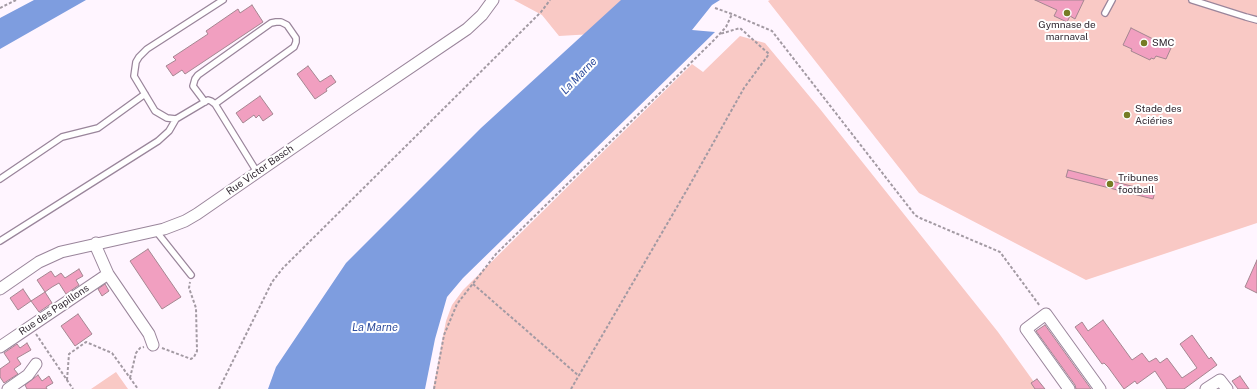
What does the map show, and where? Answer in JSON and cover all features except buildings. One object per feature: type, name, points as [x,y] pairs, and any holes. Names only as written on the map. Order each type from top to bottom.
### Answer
[{"type":"street","name":"Rue Victor Basch","points":[[0,289],[51,256],[61,252],[169,227],[185,221],[197,214],[467,29],[482,15],[493,0]]},
{"type":"street","points":[[96,243],[97,249],[108,274],[149,334],[153,345]]},
{"type":"street","name":"Rue des Papillons","points":[[0,347],[108,274]]},
{"type":"street","points":[[1069,389],[1026,329],[1046,314],[1100,389]]},
{"type":"street","points":[[8,389],[28,375],[36,364]]},
{"type":"street","points":[[1206,389],[1220,380],[1227,389]]},
{"type":"lane","points":[[176,119],[167,118],[155,111],[134,76],[134,71],[139,57],[147,49],[223,0]]},
{"type":"lane","points":[[1105,13],[1112,0]]},
{"type":"lane","points":[[1192,0],[1257,20]]},
{"type":"lane","points":[[204,102],[194,86],[195,79],[198,75],[271,23],[282,22],[287,26],[296,38],[294,47],[215,104]]},
{"type":"lane","points":[[0,179],[62,137],[98,128],[145,94]]},
{"type":"lane","points":[[0,241],[158,141],[169,131],[176,119],[208,100],[215,104],[257,172]]},
{"type":"lane","points":[[156,230],[191,275]]},
{"type":"path","points":[[0,8],[16,0]]},
{"type":"path","points":[[219,389],[272,282],[283,268],[541,12],[550,0]]},
{"type":"path","points":[[715,8],[772,31],[915,215],[1000,252],[1046,314]]},
{"type":"path","points":[[434,389],[444,335],[457,304],[496,254],[726,27],[732,14]]},
{"type":"path","points":[[571,389],[688,188],[744,88],[769,54],[740,28],[719,34]]},
{"type":"path","points":[[130,378],[136,353],[140,348],[153,345],[191,359],[197,352],[196,308],[189,288],[191,275]]},
{"type":"path","points":[[473,284],[579,376]]},
{"type":"path","points":[[31,326],[73,389]]},
{"type":"path","points":[[67,380],[69,354],[86,342],[112,353],[138,389]]},
{"type":"shaded area","points":[[514,0],[641,0],[593,34],[559,36],[542,15]]},
{"type":"shaded area","points":[[1257,0],[1257,223],[1086,280],[919,193],[768,1]]},
{"type":"shaded area","points":[[740,36],[765,43],[820,109],[998,332],[1039,389],[433,389],[446,321],[452,305],[463,290],[692,64],[703,72]]},
{"type":"shaded area","points":[[116,372],[128,389],[91,389]]},
{"type":"water","points":[[34,0],[86,0],[0,49],[0,18]]},
{"type":"water","name":"La Marne","points":[[621,0],[720,0],[712,5],[692,30],[715,32],[463,278],[447,297],[435,339],[425,389],[268,389],[276,367],[346,263],[481,128]]},
{"type":"place","name":"Gymnase de marnaval","points":[[1067,13]]},
{"type":"place","name":"SMC","points":[[1144,43]]},
{"type":"place","name":"Stade des Aciéries","points":[[1127,115]]},
{"type":"place","name":"Tribunes football","points":[[1110,184]]}]
